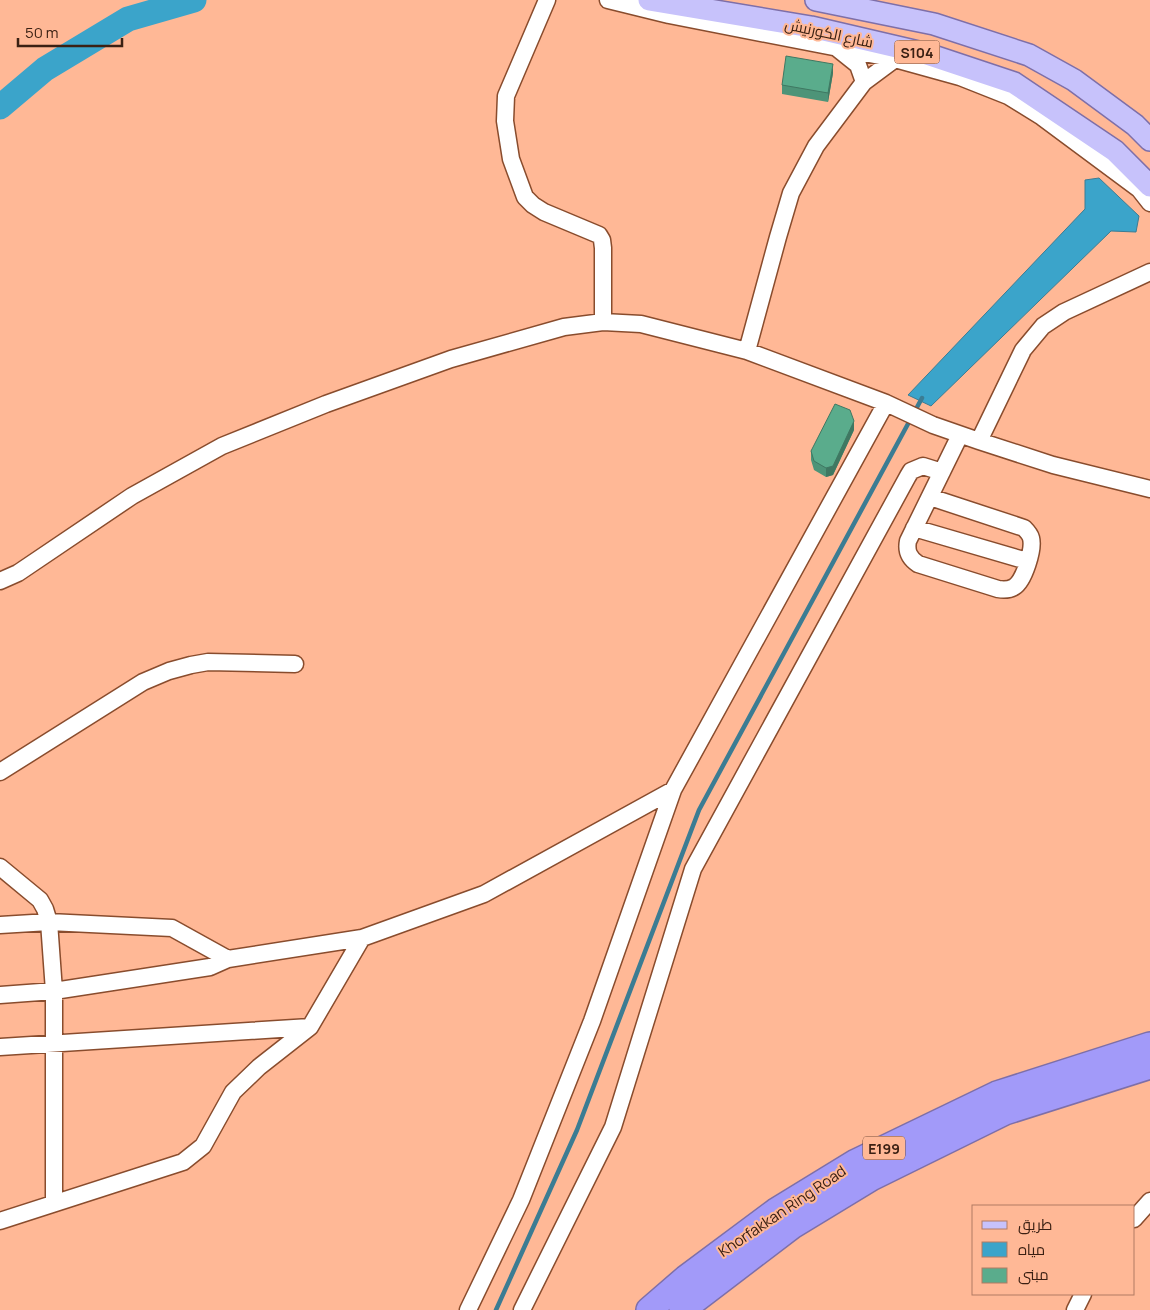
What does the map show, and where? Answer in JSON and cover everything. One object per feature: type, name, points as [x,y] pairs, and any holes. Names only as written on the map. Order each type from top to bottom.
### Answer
[{"type":"highway","name":"Khorfakkan Ring Road","points":[[649,1310],[686,1278],[776,1211],[856,1162],[997,1094],[1150,1046]]},
{"type":"highway","name":"Khorfakkan Ring Road","points":[[682,1310],[792,1226],[871,1178],[1005,1112],[1150,1066]]},
{"type":"main road","name":"شارع الكورنيش","points":[[649,0],[811,27],[934,56],[1014,83],[1115,151],[1150,186]]},
{"type":"main road","name":"شارع الكورنيش","points":[[816,0],[934,24],[1029,55],[1074,80],[1135,125],[1150,140]]},
{"type":"main road","points":[[725,13],[741,30]]},
{"type":"main road","points":[[904,62],[934,56]]},
{"type":"street","points":[[547,0],[506,96],[504,121],[511,159],[525,197],[544,212],[599,234],[602,240],[603,322]]},
{"type":"street","points":[[608,0],[643,10],[836,47],[960,77],[1008,96],[1042,118],[1139,189],[1150,203]]},
{"type":"street","points":[[836,47],[858,65],[864,82]]},
{"type":"street","points":[[747,351],[792,193],[816,146],[864,82],[904,62]]},
{"type":"street","points":[[979,442],[1023,350],[1043,326],[1064,312],[1150,272]]},
{"type":"street","points":[[0,581],[18,573],[132,496],[222,446],[326,404],[451,359],[564,327],[603,322],[641,324],[747,351],[886,403],[933,425],[979,442],[1053,465],[1150,489]]},
{"type":"street","points":[[468,1310],[521,1200],[589,1030],[673,790],[886,403]]},
{"type":"street","points":[[930,497],[1024,528],[1031,540],[1024,574],[1018,584],[1009,589],[998,589],[918,564],[910,557],[907,546],[914,528],[960,435]]},
{"type":"street","points":[[522,1310],[613,1127],[693,869],[911,471],[923,466],[942,472]]},
{"type":"street","points":[[914,528],[1027,561]]},
{"type":"street","points":[[0,772],[143,682],[169,671],[208,662],[295,664]]},
{"type":"street","points":[[0,995],[54,991],[210,967],[228,959],[362,938],[484,894],[673,790]]},
{"type":"street","points":[[0,867],[40,900],[49,922],[54,991],[55,1044],[54,1203]]},
{"type":"street","points":[[0,925],[49,922],[172,928],[228,959]]},
{"type":"street","points":[[0,1222],[183,1162],[195,1154],[203,1146],[233,1092],[259,1067],[310,1027],[362,938]]},
{"type":"street","points":[[0,1047],[310,1027]]},
{"type":"street","points":[[1135,1218],[1150,1201]]},
{"type":"street","points":[[1075,1310],[1082,1295]]},
{"type":"water","points":[[1099,178],[1139,216],[1136,232],[1111,231],[931,406],[908,395],[1085,209],[1085,180]]},
{"type":"building","points":[[786,56],[833,64],[828,93],[782,85]]},
{"type":"building","points":[[835,404],[850,410],[854,421],[833,466],[826,468],[814,461],[811,451]]},
{"type":"waterway","points":[[0,107],[45,69],[128,19],[194,0]]},
{"type":"waterway","points":[[496,1310],[577,1130],[699,810],[922,398]]}]
